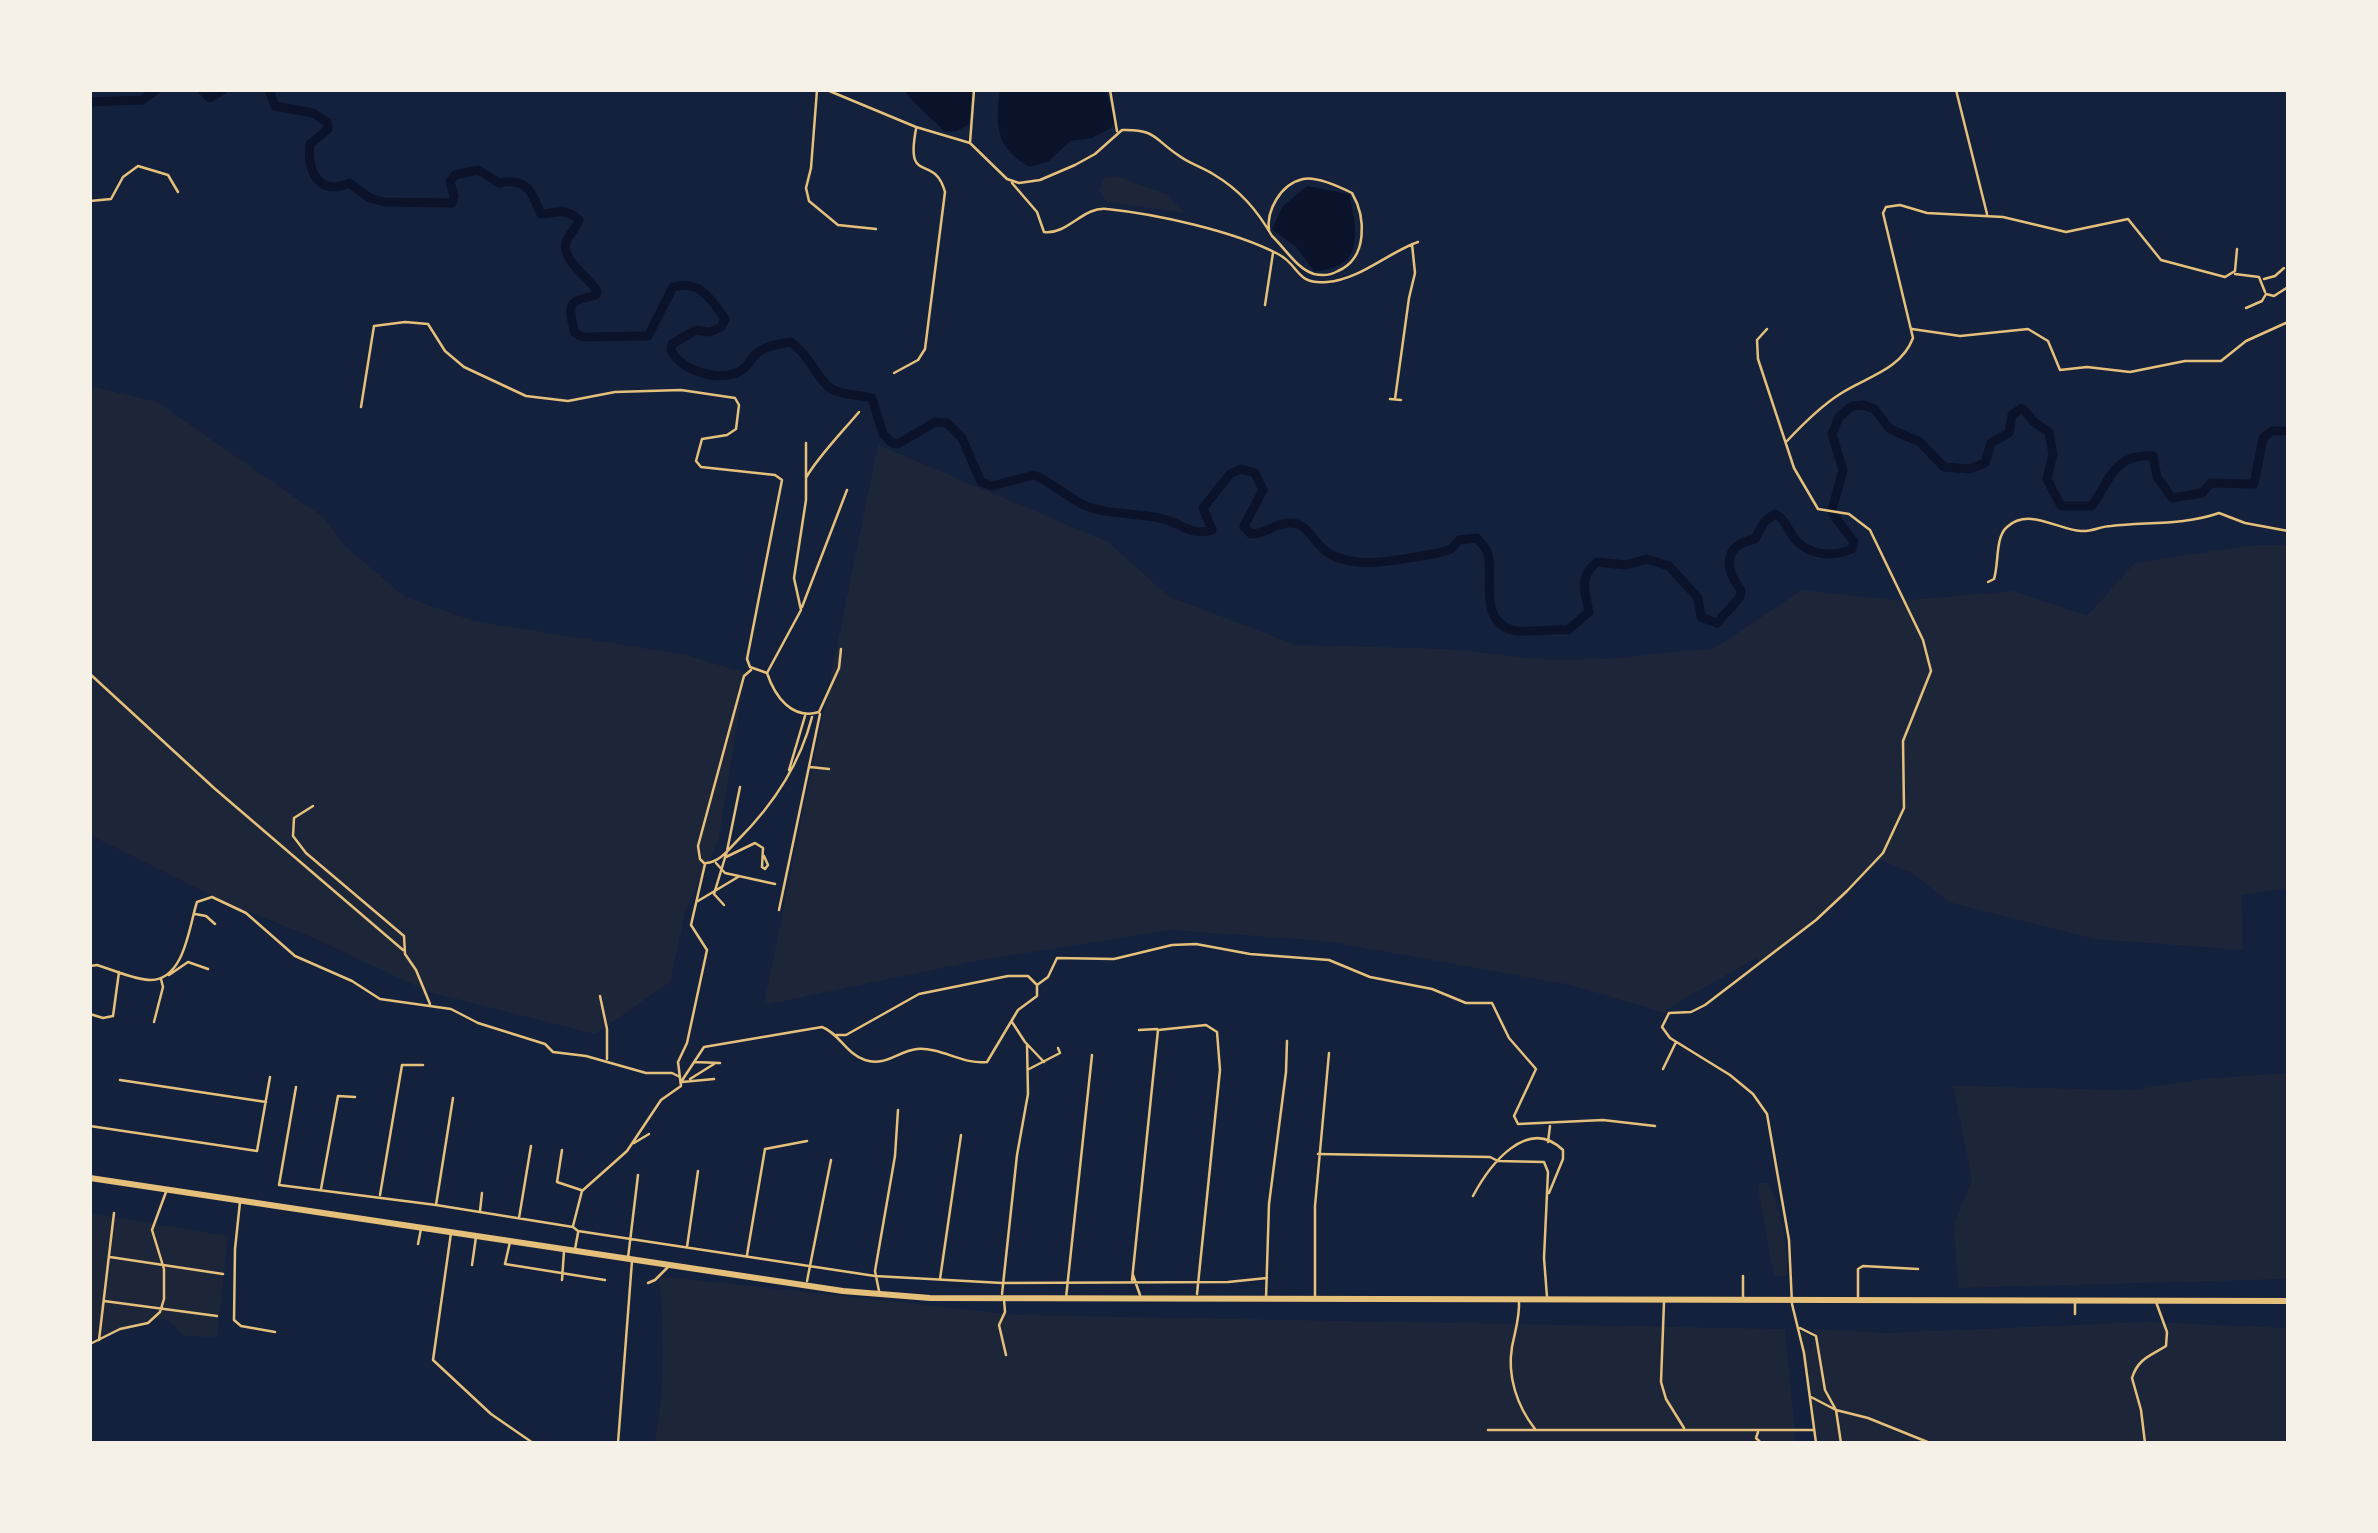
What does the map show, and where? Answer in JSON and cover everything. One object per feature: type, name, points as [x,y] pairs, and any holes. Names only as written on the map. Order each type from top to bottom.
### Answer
[{"type":"highway","points":[[90,1178],[879,1294],[1003,1299],[2288,1300]]},
{"type":"street","points":[[817,90],[806,188],[809,201],[838,224],[876,230]]},
{"type":"street","points":[[827,90],[916,127],[970,143],[1037,212],[1044,232],[1057,232],[1096,208],[1103,208],[1192,225],[1273,252],[1306,281],[1326,282],[1344,278],[1418,242]]},
{"type":"street","points":[[970,143],[974,90]]},
{"type":"street","points":[[1110,90],[1117,132]]},
{"type":"street","points":[[1956,90],[1987,216]]},
{"type":"street","points":[[894,373],[918,360],[925,349],[944,192],[938,176],[916,165],[912,158],[916,127]]},
{"type":"street","points":[[1011,182],[1054,175],[1095,154],[1117,132],[1128,129],[1160,138],[1176,154],[1224,181],[1259,211],[1269,231],[1304,269],[1321,275],[1346,267],[1357,254],[1362,239],[1356,199],[1348,191],[1305,178],[1284,190],[1273,204],[1269,231]]},
{"type":"street","points":[[90,201],[111,200],[123,177],[138,166],[168,175],[178,192]]},
{"type":"street","points":[[1259,211],[1273,204]]},
{"type":"street","points":[[1786,442],[1834,398],[1902,357],[1913,338],[1884,213],[1886,207],[1987,216],[2066,232],[2128,218],[2164,262],[2220,276],[2256,274],[2266,294],[2262,302],[2246,308]]},
{"type":"street","points":[[1401,400],[1392,399],[1416,273],[1412,244]]},
{"type":"street","points":[[2234,274],[2237,249]]},
{"type":"street","points":[[1265,305],[1273,252]]},
{"type":"street","points":[[2261,279],[2275,276],[2284,268]]},
{"type":"street","points":[[2266,294],[2274,296],[2288,287]]},
{"type":"street","points":[[361,406],[374,326],[412,322],[428,324],[445,352],[476,376],[526,396],[568,402],[615,392],[681,390],[736,398],[736,429],[727,435],[702,439],[696,461],[701,467],[775,474],[782,480],[746,659],[754,669],[767,673],[786,705],[796,712],[820,712]]},
{"type":"street","points":[[1910,328],[1960,336],[2028,329],[2048,341],[2060,370],[2086,367],[2130,372],[2185,361],[2224,360],[2246,340],[2288,322]]},
{"type":"street","points":[[1766,328],[1756,340],[1758,359],[1794,468],[1822,511],[1850,514],[1870,530],[1923,640],[1931,670],[1903,742],[1904,808],[1883,853],[1816,920],[1704,1005],[1691,1012],[1669,1014],[1662,1027],[1666,1035],[1753,1094],[1767,1114],[1789,1240],[1791,1299],[1816,1443]]},
{"type":"street","points":[[806,479],[813,465],[859,412]]},
{"type":"street","points":[[801,608],[794,578],[806,500],[806,442]]},
{"type":"street","points":[[767,673],[792,630],[847,490]]},
{"type":"street","points":[[1988,582],[1997,572],[2002,533],[2009,524],[2022,521],[2052,521],[2088,531],[2114,525],[2199,520],[2219,513],[2245,523],[2288,530]]},
{"type":"street","points":[[779,910],[820,712],[839,668],[841,649]]},
{"type":"street","points":[[632,1144],[654,1108],[680,1088],[678,1062],[687,1043],[707,950],[691,925],[705,864],[698,850],[744,676],[754,669]]},
{"type":"street","points":[[90,674],[403,950],[430,1004]]},
{"type":"street","points":[[796,712],[802,722]]},
{"type":"street","points":[[788,772],[806,714]]},
{"type":"street","points":[[705,864],[727,851],[770,805],[804,744],[812,714]]},
{"type":"street","points":[[808,766],[829,769]]},
{"type":"street","points":[[714,894],[740,788]]},
{"type":"street","points":[[313,806],[294,818],[293,836],[306,853],[404,936],[403,950]]},
{"type":"street","points":[[725,858],[756,843],[763,848],[764,856]]},
{"type":"street","points":[[714,862],[720,869],[775,884]]},
{"type":"street","points":[[698,901],[740,876]]},
{"type":"street","points":[[714,894],[724,905]]},
{"type":"street","points":[[168,975],[176,965],[200,899],[212,897],[260,923],[295,956],[352,981],[380,999],[452,1009],[503,1032],[545,1044],[553,1052],[646,1072],[672,1073],[681,1080],[714,1079]]},
{"type":"street","points":[[193,914],[206,916],[214,924]]},
{"type":"street","points":[[1037,985],[1048,977],[1059,956],[1114,959],[1172,945],[1196,944],[1250,954],[1329,960],[1387,981],[1432,988],[1466,1004],[1492,1004],[1510,1038],[1536,1068],[1514,1116],[1516,1122],[1526,1126],[1603,1120],[1655,1126]]},
{"type":"street","points":[[90,966],[146,980],[177,972],[188,962],[208,969]]},
{"type":"street","points":[[90,1014],[99,1018],[113,1016],[119,972]]},
{"type":"street","points":[[681,1080],[704,1047],[822,1027],[852,1054],[868,1061],[884,1062],[920,1049],[982,1063],[993,1056],[1018,1010],[1035,998],[1037,985],[1032,978],[1021,975],[934,990],[909,998],[846,1034],[834,1034]]},
{"type":"street","points":[[154,1022],[163,987],[161,978]]},
{"type":"street","points":[[600,996],[607,1029],[606,1061]]},
{"type":"street","points":[[1012,1020],[1044,1062]]},
{"type":"street","points":[[1139,1030],[1206,1025],[1218,1032],[1219,1079],[1198,1299]]},
{"type":"street","points":[[1141,1299],[1133,1274],[1158,1030]]},
{"type":"street","points":[[1266,1299],[1269,1204],[1287,1041]]},
{"type":"street","points":[[1663,1069],[1676,1041]]},
{"type":"street","points":[[1006,1355],[999,1325],[1005,1312],[1002,1282],[1027,1101],[1027,1044]]},
{"type":"street","points":[[1028,1070],[1060,1053],[1058,1048]]},
{"type":"street","points":[[1315,1299],[1314,1219],[1329,1053]]},
{"type":"street","points":[[1066,1299],[1092,1055]]},
{"type":"street","points":[[693,1062],[720,1063]]},
{"type":"street","points":[[688,1080],[714,1064]]},
{"type":"street","points":[[379,1197],[402,1065],[423,1065]]},
{"type":"street","points":[[90,1126],[257,1151],[270,1077]]},
{"type":"street","points":[[120,1080],[266,1102]]},
{"type":"street","points":[[296,1087],[280,1185],[436,1205],[572,1227],[578,1232],[874,1276],[1002,1282],[1223,1282],[1267,1278]]},
{"type":"street","points":[[320,1190],[325,1184],[338,1096],[356,1097]]},
{"type":"street","points":[[436,1205],[454,1098]]},
{"type":"street","points":[[879,1294],[874,1276],[895,1156],[898,1110]]},
{"type":"street","points":[[1548,1142],[1550,1124]]},
{"type":"street","points":[[572,1227],[582,1191],[632,1144],[649,1134]]},
{"type":"street","points":[[940,1280],[961,1135]]},
{"type":"street","points":[[747,1256],[765,1149],[807,1141]]},
{"type":"street","points":[[1473,1196],[1498,1161],[1518,1142],[1561,1146],[1564,1154],[1548,1194]]},
{"type":"street","points":[[519,1220],[532,1146]]},
{"type":"street","points":[[562,1150],[558,1182],[582,1191]]},
{"type":"street","points":[[1318,1154],[1490,1157],[1498,1161],[1544,1162],[1548,1169],[1544,1258],[1548,1299]]},
{"type":"street","points":[[806,1286],[831,1160]]},
{"type":"street","points":[[687,1247],[698,1171]]},
{"type":"street","points":[[618,1443],[638,1175]]},
{"type":"street","points":[[90,1344],[120,1329],[152,1321],[161,1308],[163,1264],[152,1230],[167,1190]]},
{"type":"street","points":[[479,1212],[482,1193]]},
{"type":"street","points":[[240,1200],[234,1320],[242,1326],[275,1332]]},
{"type":"street","points":[[99,1340],[114,1213]]},
{"type":"street","points":[[418,1244],[421,1228]]},
{"type":"street","points":[[451,1232],[433,1360],[491,1414],[533,1443]]},
{"type":"street","points":[[574,1251],[578,1232]]},
{"type":"street","points":[[472,1265],[476,1236]]},
{"type":"street","points":[[510,1241],[505,1264],[604,1280]]},
{"type":"street","points":[[562,1280],[564,1249]]},
{"type":"street","points":[[108,1257],[223,1274]]},
{"type":"street","points":[[1857,1258],[1858,1299]]},
{"type":"street","points":[[648,1283],[670,1265]]},
{"type":"street","points":[[1860,1267],[1918,1268]]},
{"type":"street","points":[[1743,1276],[1743,1299]]},
{"type":"street","points":[[1223,1282],[1223,1299]]},
{"type":"street","points":[[1518,1299],[1520,1316],[1511,1356],[1512,1382],[1535,1429]]},
{"type":"street","points":[[1664,1299],[1661,1382],[1666,1399],[1685,1429]]},
{"type":"street","points":[[103,1301],[217,1316]]},
{"type":"street","points":[[2075,1301],[2075,1314]]},
{"type":"street","points":[[2145,1443],[2132,1378],[2150,1353],[2166,1346],[2167,1332],[2156,1301]]},
{"type":"street","points":[[1798,1327],[1816,1336],[1824,1390],[1836,1410],[1841,1443]]},
{"type":"street","points":[[1810,1396],[1836,1410],[1868,1418],[1930,1443]]},
{"type":"street","points":[[1488,1430],[1814,1430]]},
{"type":"street","points":[[1759,1431],[1756,1438],[1760,1442]]},
{"type":"shaded area","points":[[904,90],[972,90],[969,124],[945,132]]},
{"type":"shaded area","points":[[1000,90],[1106,90],[1115,122],[1092,138],[1070,141],[1049,161],[1030,167],[1010,152],[1000,134]]},
{"type":"shaded area","points":[[1116,176],[1166,194],[1185,213],[1107,202],[1099,190],[1105,177]]},
{"type":"shaded area","points":[[1307,186],[1349,194],[1354,245],[1343,263],[1331,269],[1314,271],[1296,247],[1272,229],[1283,206]]},
{"type":"shaded area","points":[[90,386],[157,402],[323,517],[345,546],[405,597],[474,621],[686,655],[745,673],[719,839],[686,909],[670,982],[595,1034],[429,992],[227,903],[90,835]]},
{"type":"shaded area","points":[[878,445],[1108,542],[1168,596],[1296,645],[1449,649],[1547,660],[1604,659],[1715,648],[1802,590],[1900,601],[2014,591],[2087,616],[2135,563],[2254,545],[2288,545],[2288,888],[2242,895],[2243,950],[2095,939],[1949,902],[1911,872],[1880,860],[1822,914],[1760,962],[1756,958],[1665,1013],[1571,985],[1326,941],[1171,930],[975,961],[764,1005]]},
{"type":"shaded area","points":[[2288,1073],[2288,1279],[1958,1288],[1954,1224],[1972,1179],[1953,1086],[2131,1090],[2204,1079]]},
{"type":"shaded area","points":[[1760,1183],[1767,1183],[1779,1214],[1786,1276],[1774,1276]]},
{"type":"shaded area","points":[[90,1213],[228,1236],[217,1337],[183,1336],[169,1320],[152,1319],[90,1341]]},
{"type":"shaded area","points":[[659,1276],[1017,1315],[1785,1329],[1796,1443],[655,1443],[663,1360]]},
{"type":"shaded area","points":[[2147,1322],[2288,1328],[2288,1443],[1816,1443],[1806,1381],[1808,1371],[1798,1330],[1808,1335],[1811,1350],[1815,1329],[1886,1333]]},
{"type":"waterway","points":[[90,102],[142,100],[156,90]]},
{"type":"waterway","points":[[202,90],[210,98],[223,90]]},
{"type":"waterway","points":[[269,90],[275,106],[313,113],[327,122],[328,129],[310,144],[313,172],[330,187],[349,183],[370,198],[384,202],[452,203],[450,182],[455,175],[478,170],[499,183],[522,184],[541,214],[561,212],[574,216],[579,220],[567,239],[568,256],[597,291],[596,295],[572,305],[575,333],[583,337],[648,336],[673,287],[698,288],[725,319],[721,327],[710,332],[696,330],[672,344],[676,358],[691,368],[709,375],[736,373],[762,350],[791,342],[830,388],[872,398],[883,434],[892,443],[898,444],[935,422],[947,423],[962,438],[981,482],[992,486],[1034,475],[1092,508],[1157,517],[1194,531],[1212,530],[1203,508],[1230,474],[1241,469],[1255,473],[1263,490],[1244,526],[1251,534],[1295,523],[1330,554],[1355,562],[1439,553],[1451,549],[1459,540],[1477,538],[1489,560],[1489,594],[1494,616],[1512,630],[1568,630],[1589,612],[1585,579],[1597,562],[1626,565],[1647,559],[1669,566],[1698,598],[1701,617],[1717,623],[1740,597],[1741,590],[1729,565],[1737,546],[1755,539],[1764,522],[1775,514],[1808,549],[1830,554],[1852,549],[1854,542],[1833,514]]},
{"type":"waterway","points":[[1832,510],[1843,470],[1832,434],[1839,417],[1852,406],[1874,409],[1890,429],[1920,442],[1944,467],[1969,469],[1985,463],[1991,443],[2009,433],[2012,415],[2022,408],[2049,432],[2053,454],[2047,479],[2061,506],[2092,506],[2115,469],[2140,456],[2153,456],[2157,477],[2172,498],[2202,493],[2211,483],[2254,484],[2263,438],[2272,431],[2288,431]]}]
